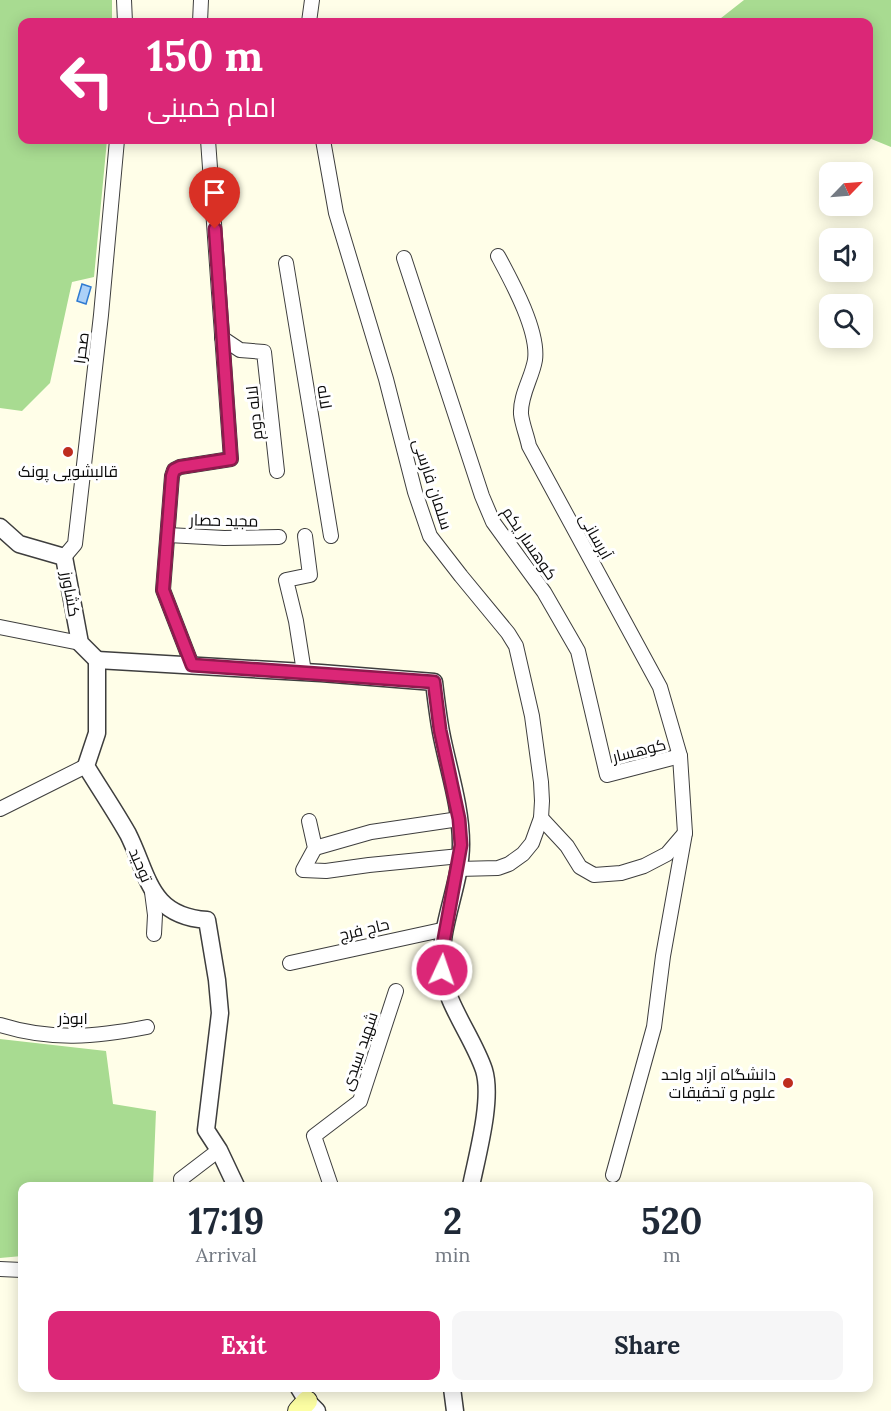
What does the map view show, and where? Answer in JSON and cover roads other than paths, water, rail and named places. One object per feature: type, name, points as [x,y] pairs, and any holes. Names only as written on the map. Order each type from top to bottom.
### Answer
[{"type":"street","points":[[124,0],[125,18]]},
{"type":"street","points":[[200,18],[201,0]]},
{"type":"street","points":[[310,18],[312,0]]},
{"type":"street","name":"صحرا","points":[[64,556],[75,544],[101,315],[117,144]]},
{"type":"street","points":[[192,665],[163,590],[172,476],[174,470],[180,467],[231,459],[208,144]]},
{"type":"street","name":"سلمان فارسی","points":[[324,144],[336,213],[386,380],[415,492],[430,536],[516,646],[533,727],[541,782],[541,818]]},
{"type":"street","name":"آبرسانی","points":[[498,256],[512,282],[535,338],[535,360],[526,384],[521,413],[529,446],[660,687],[680,756],[685,832],[663,956],[654,1027],[613,1175]]},
{"type":"street","name":"کوهسار یکم","points":[[404,258],[482,496],[493,522],[544,592],[578,651],[607,775]]},
{"type":"street","name":"لاله","points":[[286,263],[331,536]]},
{"type":"street","name":"لاله دوم","points":[[222,338],[240,350],[264,352],[277,471]]},
{"type":"street","name":"کشاورز","points":[[0,527],[19,544],[64,556],[80,643]]},
{"type":"street","name":"مجید حصار","points":[[168,535],[224,538],[279,537]]},
{"type":"street","points":[[304,672],[296,621],[286,580],[310,575],[305,536]]},
{"type":"street","points":[[0,627],[80,643],[97,660],[434,682],[440,730],[459,819],[459,862],[442,950],[442,970],[446,987],[485,1072],[485,1109],[472,1182]]},
{"type":"street","points":[[0,809],[86,766],[97,733],[97,660]]},
{"type":"street","name":"کوهسار","points":[[607,775],[680,756]]},
{"type":"street","name":"توحید","points":[[86,766],[128,835],[152,892],[177,914],[189,919],[207,920],[218,980],[220,1013],[206,1130],[219,1150],[234,1182]]},
{"type":"street","points":[[309,820],[315,848],[303,870],[326,871],[369,865],[459,862],[498,868],[524,854],[532,843],[541,818],[567,846],[580,867],[594,875],[621,873],[644,866],[667,854],[685,832]]},
{"type":"street","points":[[315,848],[352,836],[459,819]]},
{"type":"street","points":[[152,892],[155,915],[154,934]]},
{"type":"street","name":"حاج فرج","points":[[290,963],[446,929]]},
{"type":"street","name":"شهید سیدی","points":[[330,1182],[314,1136],[360,1101],[396,991]]},
{"type":"street","name":"ابوذر","points":[[0,1025],[21,1032],[71,1037],[111,1034],[147,1027]]},
{"type":"street","points":[[181,1182],[181,1179],[219,1150]]},
{"type":"street","points":[[0,1269],[18,1270]]},
{"type":"street","points":[[453,1392],[455,1411]]},
{"type":"water","points":[[82,284],[91,287],[86,304],[77,301]]},
{"type":"place","name":"قالبشویی پونک","points":[[68,452]]},
{"type":"place","name":"دانشگاه آزاد واحد علوم و تحقیقات","points":[[788,1083]]}]
